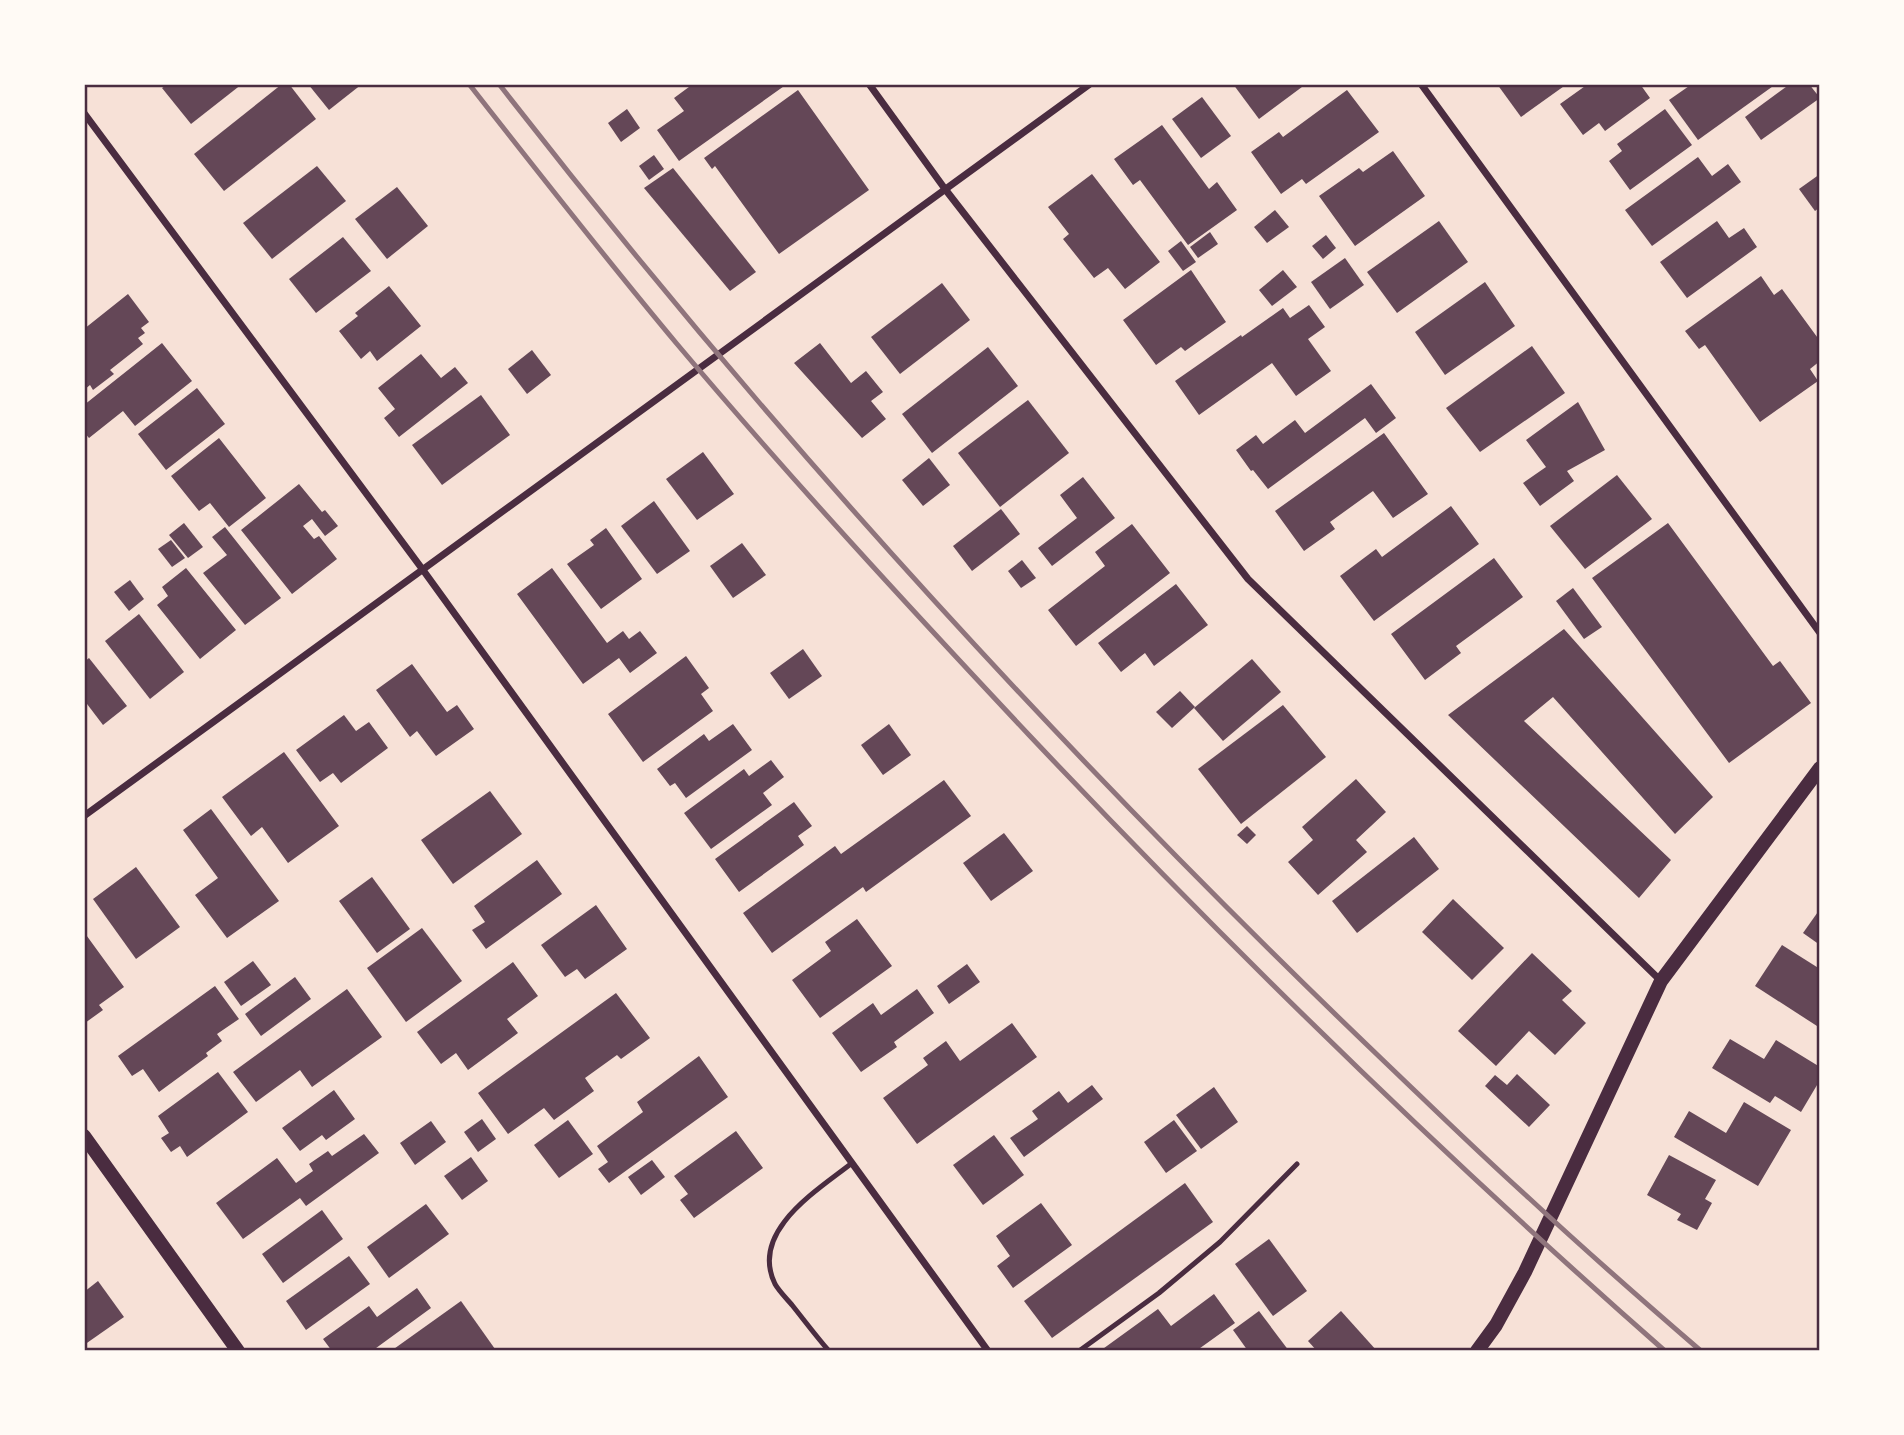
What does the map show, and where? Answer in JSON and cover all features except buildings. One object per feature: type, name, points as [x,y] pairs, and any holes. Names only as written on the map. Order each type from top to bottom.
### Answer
[{"type":"main road","points":[[1480,1350],[1525,1272],[1661,981],[1820,768]]},
{"type":"main road","points":[[84,1136],[238,1351]]},
{"type":"street","points":[[869,84],[945,189],[1248,579],[1661,981]]},
{"type":"street","points":[[84,816],[1090,84]]},
{"type":"street","points":[[1422,84],[1820,633]]},
{"type":"street","points":[[84,113],[423,570],[988,1351]]},
{"type":"lane","points":[[829,1351],[775,1284],[769,1263],[773,1241],[784,1221],[852,1163]]},
{"type":"lane","points":[[1079,1351],[1159,1293],[1220,1242],[1297,1164]]},
{"type":"railway","points":[[469,84],[624,280],[763,444],[1029,735],[1183,895],[1340,1050],[1501,1203],[1665,1351]]},
{"type":"railway","points":[[499,84],[602,214],[816,468],[926,592],[1039,713],[1153,833],[1389,1066],[1551,1218],[1701,1351]]}]
